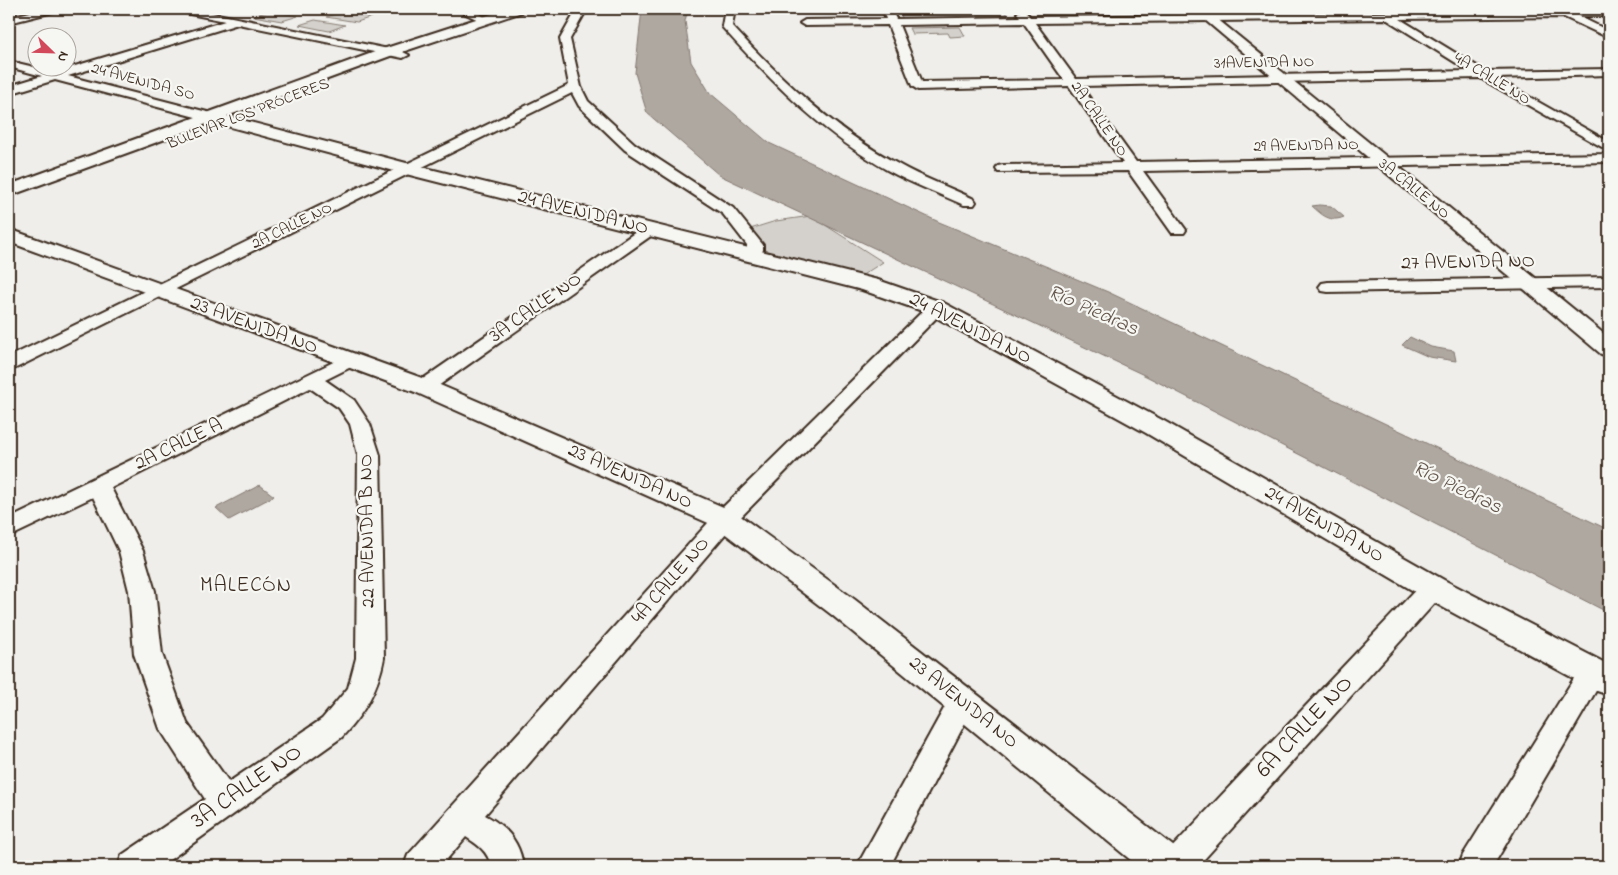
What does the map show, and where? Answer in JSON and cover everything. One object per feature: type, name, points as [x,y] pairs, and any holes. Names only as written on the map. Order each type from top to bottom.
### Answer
[{"type":"street","points":[[9,20],[54,9]]},
{"type":"street","points":[[180,9],[395,54]]},
{"type":"street","points":[[460,9],[487,20]]},
{"type":"street","name":"BULEVAR LOS PRÓCERES","points":[[9,191],[220,119],[518,9]]},
{"type":"street","points":[[582,9],[565,38],[575,87],[583,103],[630,147],[728,212],[755,245],[755,250],[751,255]]},
{"type":"street","points":[[730,9],[727,26],[781,83],[827,124],[892,167],[969,202]]},
{"type":"street","points":[[887,9],[892,22]]},
{"type":"street","name":"2A CALLE NO","points":[[1020,9],[1178,230]]},
{"type":"street","name":"4A CALLE NO","points":[[1376,9],[1609,147]]},
{"type":"street","points":[[1553,9],[1609,34]]},
{"type":"street","points":[[805,23],[1028,20],[1204,13],[1388,16],[1609,13]]},
{"type":"street","name":"3A CALLE NO","points":[[1204,13],[1609,348]]},
{"type":"street","points":[[78,69],[237,21]]},
{"type":"street","name":"31AVENIDA NO","points":[[892,22],[918,86],[1609,72]]},
{"type":"street","name":"24 AVENIDA SO","points":[[9,64],[28,69]]},
{"type":"street","points":[[9,90],[48,78]]},
{"type":"street","name":"24 AVENIDA SO","points":[[62,78],[220,119]]},
{"type":"street","name":"2A CALLE NO","points":[[9,364],[575,87]]},
{"type":"street","name":"BULEVAR LOS PRÓCERES","points":[[9,205],[220,119]]},
{"type":"street","name":"24 AVENIDA NO","points":[[220,119],[408,170],[870,285],[936,308],[1155,427],[1433,588],[1601,677]]},
{"type":"street","name":"29 AVENIDA NO","points":[[1003,169],[1609,158]]},
{"type":"street","name":"3A CALLE NO","points":[[424,387],[649,230]]},
{"type":"street","name":"23 AVENIDA NO","points":[[9,235],[424,387],[725,519],[843,607],[1168,866]]},
{"type":"street","name":"27 AVENIDA NO","points":[[1328,287],[1609,282]]},
{"type":"street","name":"4A CALLE NO","points":[[420,866],[725,519],[936,308]]},
{"type":"street","name":"2A CALLE A","points":[[9,529],[350,360]]},
{"type":"street","name":"22 AVENIDA B NO","points":[[311,379],[347,404],[360,424],[370,455],[370,658],[366,681],[356,703]]},
{"type":"street","points":[[98,485],[131,551],[142,591],[148,654],[175,729],[225,802]]},
{"type":"street","name":"6A CALLE NO","points":[[1178,866],[1433,588]]},
{"type":"street","points":[[1475,866],[1601,677]]},
{"type":"street","points":[[873,866],[962,702]]},
{"type":"street","name":"3A CALLE NO","points":[[134,866],[332,728],[356,703]]},
{"type":"street","points":[[462,819],[482,829],[497,840],[506,856],[507,866]]},
{"type":"shaded area","points":[[900,9],[1004,9],[1009,17],[902,18]]},
{"type":"shaded area","points":[[269,11],[298,16],[282,21],[253,16]]},
{"type":"shaded area","points":[[342,12],[372,17],[357,22],[326,17]]},
{"type":"shaded area","points":[[315,20],[345,25],[329,31],[299,25]]},
{"type":"shaded area","points":[[960,27],[965,36],[950,37],[948,33],[912,34],[909,28]]},
{"type":"shaded area","points":[[811,216],[883,262],[861,276],[760,250],[747,230],[776,221]]},
{"type":"water","name":"Río Piedras","points":[[642,9],[688,9],[685,21],[691,62],[710,93],[769,143],[939,222],[1108,292],[1609,530],[1609,613],[1146,376],[719,175],[647,113],[635,73]]},
{"type":"water","points":[[1312,206],[1331,206],[1344,217],[1330,219]]},
{"type":"water","points":[[1410,337],[1431,347],[1454,351],[1456,361],[1429,357],[1402,345]]},
{"type":"water","points":[[260,485],[274,496],[229,520],[216,508]]},
{"type":"district","name":"MALECÓN","points":[[246,586]]}]
